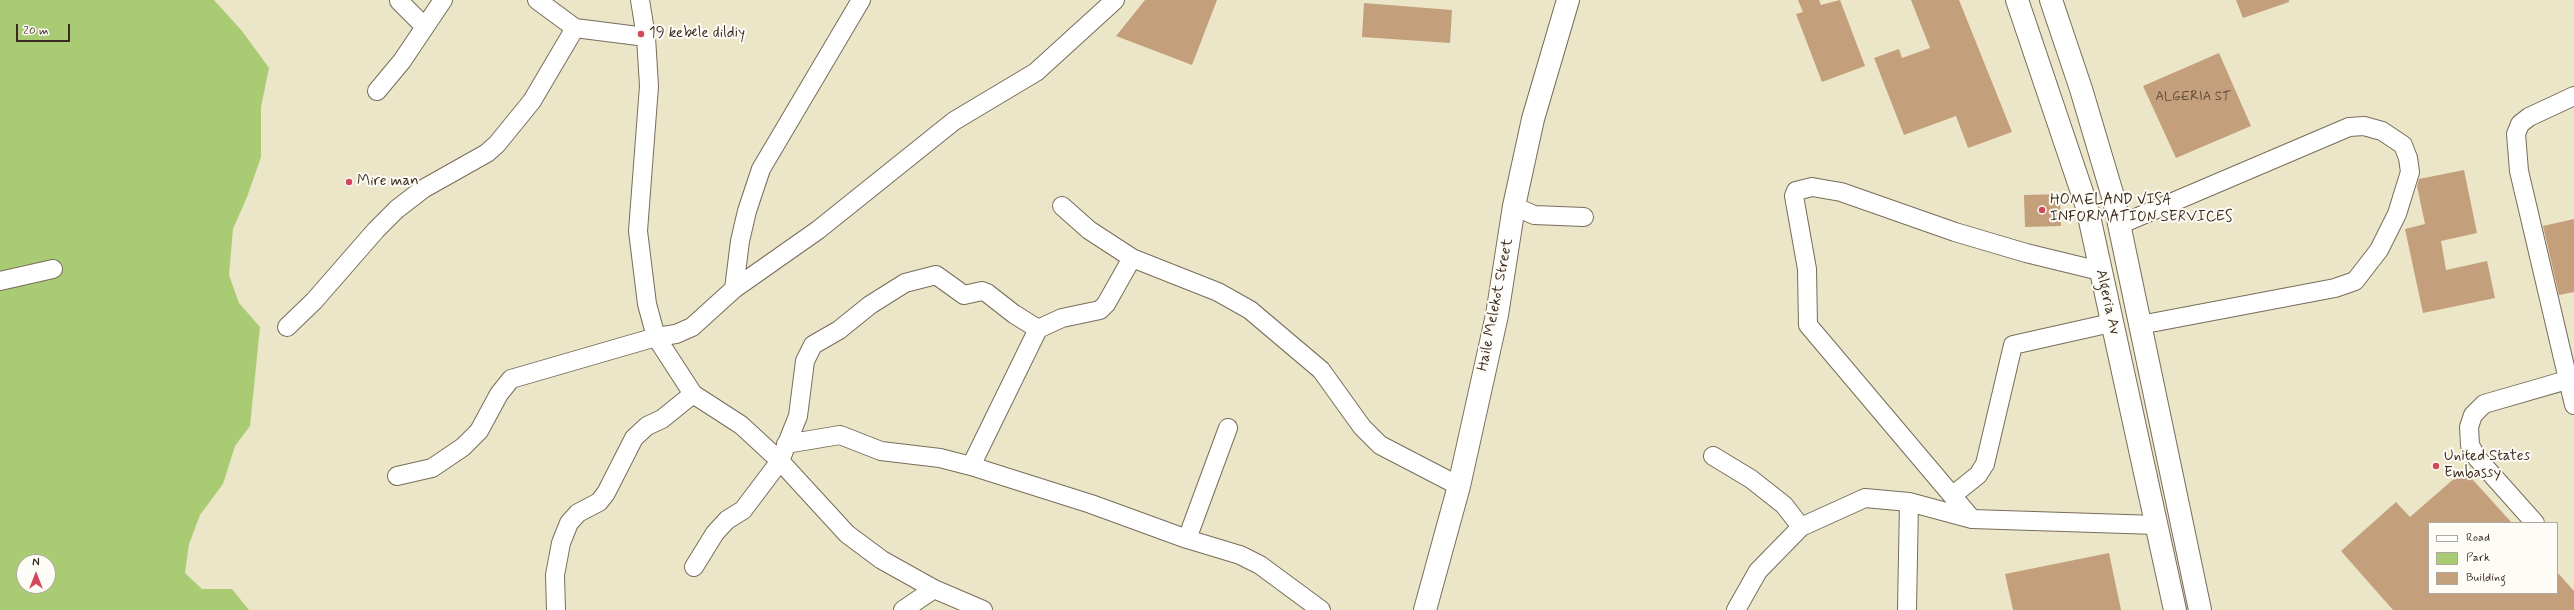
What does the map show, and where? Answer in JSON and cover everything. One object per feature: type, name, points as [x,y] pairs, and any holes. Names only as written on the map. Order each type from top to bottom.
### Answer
[{"type":"main road","name":"Haile Melekot Street","points":[[1425,610],[1459,486],[1497,315],[1514,206],[1533,119],[1568,0]]},
{"type":"main road","name":"Algeria Av","points":[[2017,0],[2086,206],[2175,610]]},
{"type":"main road","name":"Algeria Av","points":[[2052,0],[2082,89],[2119,225],[2200,610]]},
{"type":"street","points":[[399,0],[425,26]]},
{"type":"street","points":[[377,91],[402,61],[443,0]]},
{"type":"street","points":[[537,0],[574,28],[646,37]]},
{"type":"street","points":[[640,0],[646,37],[649,86],[638,231],[647,304],[656,337],[693,394],[741,425],[780,461],[847,534],[882,560],[934,589],[983,610]]},
{"type":"street","points":[[734,289],[740,241],[747,211],[762,169],[861,0]]},
{"type":"street","points":[[397,476],[432,468],[463,447],[479,431],[499,394],[511,379],[656,337],[676,334],[692,327],[734,289],[818,230],[954,122],[1036,72],[1116,0]]},
{"type":"street","points":[[287,327],[314,302],[376,230],[397,209],[423,189],[487,152],[497,144],[532,102],[574,28]]},
{"type":"street","points":[[2574,96],[2529,117],[2520,124],[2516,134],[2519,171],[2570,379],[2574,405]]},
{"type":"street","points":[[2119,225],[2348,126],[2364,126],[2382,131],[2403,145],[2408,158],[2410,172],[2397,214],[2378,250],[2355,281],[2336,288],[2140,325]]},
{"type":"street","points":[[1972,519],[1808,325],[1807,269],[1794,196],[1796,191],[1812,187],[1841,192],[1962,234],[2026,253],[2100,271]]},
{"type":"street","points":[[1062,206],[1089,230],[1132,258],[1218,292],[1250,310],[1321,370],[1362,427],[1380,445],[1459,486]]},
{"type":"street","points":[[1514,206],[1534,216],[1584,217]]},
{"type":"street","points":[[971,466],[1038,329],[1062,318],[1100,310],[1106,304],[1132,258]]},
{"type":"street","points":[[0,280],[53,269]]},
{"type":"street","points":[[694,567],[715,533],[727,520],[743,510],[780,461],[798,416],[805,361],[812,345],[839,330],[870,305],[904,283],[936,275],[964,295],[982,291],[987,292],[1014,314],[1038,329]]},
{"type":"street","points":[[1953,495],[1978,475],[1985,464],[2013,345],[2111,323]]},
{"type":"street","points":[[2534,522],[2477,458],[2470,445],[2469,428],[2473,415],[2484,404],[2570,379]]},
{"type":"street","points":[[556,610],[555,575],[561,543],[569,523],[578,513],[599,502],[606,493],[634,438],[647,426],[662,419],[693,394]]},
{"type":"street","points":[[1187,539],[1228,428]]},
{"type":"street","points":[[786,444],[840,435],[881,451],[940,458],[971,466],[1092,504],[1187,539],[1240,555],[1260,565],[1321,610]]},
{"type":"street","points":[[1713,456],[1751,479],[1784,505],[1801,527]]},
{"type":"street","points":[[1736,610],[1758,571],[1801,527],[1865,498],[1909,502],[1972,519],[2156,525]]},
{"type":"street","points":[[1907,610],[1909,502]]},
{"type":"street","points":[[903,610],[934,589]]},
{"type":"green space","points":[[0,0],[214,0],[242,31],[269,68],[261,107],[261,157],[247,197],[233,229],[229,275],[239,303],[260,327],[250,426],[235,446],[223,484],[200,515],[189,544],[185,573],[202,589],[232,589],[249,610],[0,610]]},
{"type":"building","points":[[1145,0],[1217,0],[1192,65],[1116,36]]},
{"type":"building","points":[[1798,0],[1819,0],[1821,5],[1840,0],[1865,66],[1822,82],[1796,14],[1803,12]]},
{"type":"building","points":[[1911,0],[1959,0],[2012,132],[1968,148],[1956,116],[1904,135],[1874,58],[1899,49],[1902,58],[1930,48]]},
{"type":"building","points":[[2236,0],[2289,0],[2289,2],[2243,18]]},
{"type":"building","points":[[1364,3],[1452,10],[1450,43],[1362,37]]},
{"type":"building","points":[[2219,53],[2251,126],[2176,158],[2143,86]]},
{"type":"building","points":[[2464,170],[2477,233],[2441,241],[2446,270],[2487,261],[2495,298],[2423,313],[2405,229],[2425,224],[2417,186],[2419,179]]},
{"type":"building","name":"HOMELAND VISA INFORMATION SERVICES","points":[[2060,194],[2061,226],[2025,227],[2024,195]]},
{"type":"building","points":[[2574,219],[2574,292],[2559,295],[2543,226]]},
{"type":"building","points":[[2464,470],[2511,522],[2428,522],[2428,594],[2558,594],[2558,573],[2574,591],[2574,610],[2393,610],[2341,551],[2396,502],[2410,517]]},
{"type":"building","points":[[2109,553],[2121,610],[2013,610],[2005,574]]},
{"type":"place","name":"19 kebele dildiy","points":[[641,34]]},
{"type":"place","name":"Mire man","points":[[349,182]]},
{"type":"place","name":"HOMELAND VISA INFORMATION SERVICES","points":[[2042,210]]},
{"type":"place","name":"United States Embassy","points":[[2436,466]]}]
